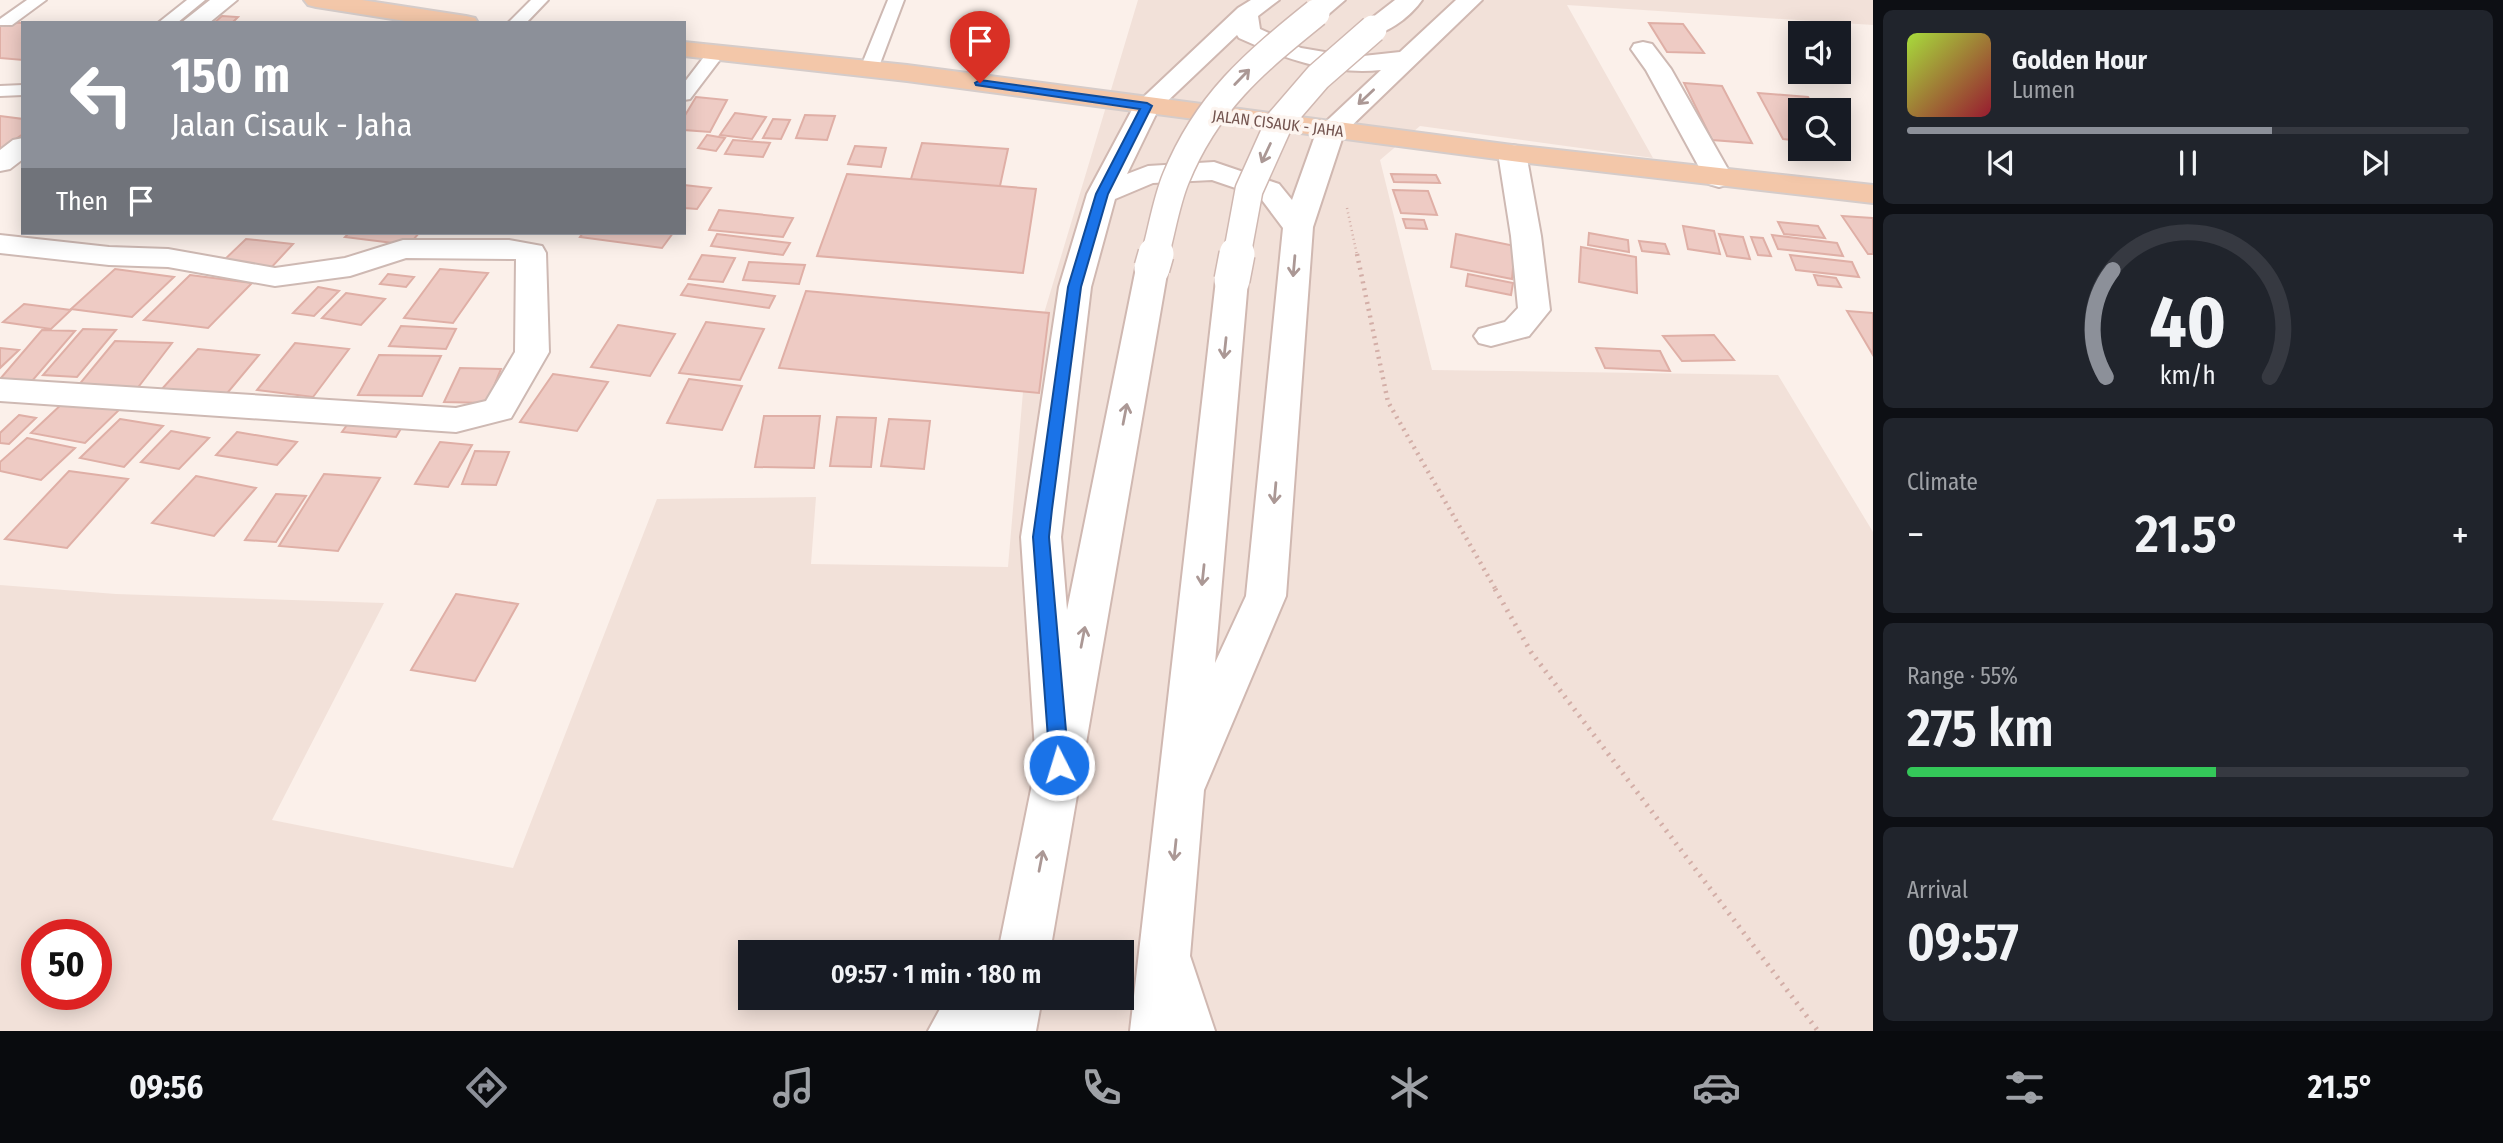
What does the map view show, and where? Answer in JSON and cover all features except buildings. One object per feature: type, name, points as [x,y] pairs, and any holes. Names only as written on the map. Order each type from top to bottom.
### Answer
[{"type":"main road","points":[[196,21],[225,0]]},
{"type":"main road","points":[[316,0],[453,21]]},
{"type":"main road","points":[[1157,1031],[1232,280],[1249,190],[1280,121],[1318,77],[1410,0]]},
{"type":"main road","points":[[1182,788],[1266,596],[1298,227],[1331,130],[1470,0]]},
{"type":"main road","points":[[1021,940],[1059,765],[1152,268],[1176,178],[1214,106],[1258,60],[1325,6]]},
{"type":"main road","points":[[1257,7],[1248,33],[1294,54],[1354,65],[1407,59]]},
{"type":"main road","points":[[1059,765],[1041,537],[1075,287],[1102,194],[1147,106],[1257,7]]},
{"type":"main road","points":[[1643,49],[1658,69],[1718,178]]},
{"type":"main road","name":"JALAN CISAUK - JAHA","points":[[686,50],[869,69],[1512,153],[1873,194]]},
{"type":"main road","points":[[0,163],[21,147]]},
{"type":"main road","points":[[1491,336],[1517,329],[1534,310],[1526,236],[1512,153]]},
{"type":"main road","points":[[1102,194],[1148,175],[1214,171],[1269,190],[1298,227]]},
{"type":"main road","points":[[0,244],[109,256],[168,258],[275,277],[350,267],[403,249],[509,249],[531,253],[533,352],[498,410],[456,420],[0,390]]},
{"type":"main road","points":[[1165,950],[1188,1031]]},
{"type":"main road","points":[[956,1031],[969,1010]]},
{"type":"main road","points":[[1009,1031],[1013,1010]]},
{"type":"lane","points":[[6,22],[38,0]]},
{"type":"lane","points":[[169,21],[197,0]]},
{"type":"lane","points":[[518,21],[540,0]]},
{"type":"lane","points":[[869,69],[896,0]]},
{"type":"lane","points":[[686,92],[716,53]]},
{"type":"lane","points":[[0,91],[21,90]]},
{"type":"path","points":[[1331,130],[1388,402],[1531,652],[1818,1031]]},
{"type":"shaded area","points":[[1138,0],[1873,0],[1873,25],[1851,24],[1851,21],[1812,21],[1567,5],[1653,158],[1420,126],[1380,160],[1432,370],[1778,375],[1873,532],[1873,1031],[0,1031],[0,585],[116,594],[384,603],[272,820],[513,868],[657,499],[816,497],[811,564],[1008,567],[1024,380]]},
{"type":"route","points":[[980,83],[1147,106],[1102,194],[1075,287],[1041,537],[1059,765]]}]
